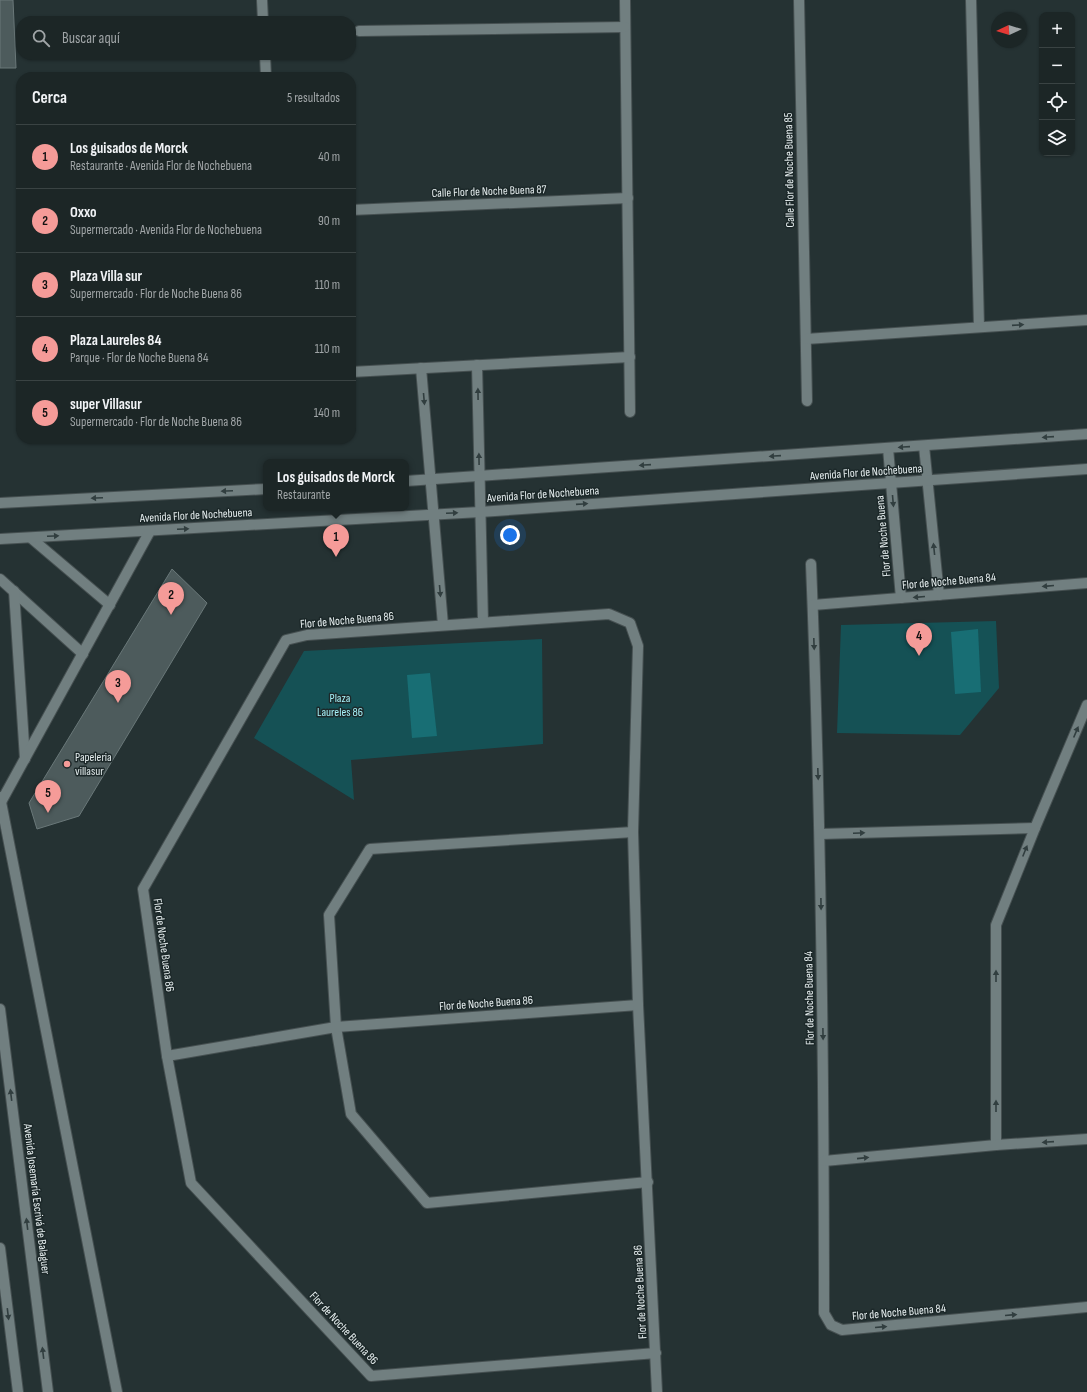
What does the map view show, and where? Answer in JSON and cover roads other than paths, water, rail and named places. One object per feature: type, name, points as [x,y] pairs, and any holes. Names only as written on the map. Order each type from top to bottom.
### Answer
[{"type":"street","points":[[262,0],[263,16]]},
{"type":"street","points":[[625,0],[630,412]]},
{"type":"street","name":"Calle Flor de Noche Buena 85","points":[[799,0],[807,401]]},
{"type":"street","points":[[971,0],[979,327]]},
{"type":"street","points":[[359,31],[625,27]]},
{"type":"street","points":[[265,60],[266,72]]},
{"type":"street","name":"Calle Flor de Noche Buena 87","points":[[356,210],[628,198]]},
{"type":"street","points":[[806,338],[1087,320]]},
{"type":"street","points":[[356,372],[630,357]]},
{"type":"street","points":[[477,365],[483,622]]},
{"type":"street","points":[[421,368],[443,625]]},
{"type":"street","name":"Avenida Flor de Nochebuena","points":[[409,481],[1087,434]]},
{"type":"street","points":[[924,446],[939,595]]},
{"type":"street","name":"Flor de Noche Buena","points":[[888,448],[901,598]]},
{"type":"street","name":"Avenida Flor de Nochebuena","points":[[0,540],[480,512],[1087,469]]},
{"type":"street","name":"Avenida Flor de Nochebuena","points":[[0,503],[263,489]]},
{"type":"street","points":[[117,1392],[0,800],[25,759],[150,531]]},
{"type":"street","points":[[31,538],[110,605]]},
{"type":"street","name":"Flor de Noche Buena 84","points":[[811,564],[820,834],[824,1161],[824,1313],[831,1325],[842,1330],[1087,1307]]},
{"type":"street","points":[[0,579],[83,654]]},
{"type":"street","name":"Flor de Noche Buena 84","points":[[813,605],[1087,582]]},
{"type":"street","points":[[14,591],[25,759]]},
{"type":"street","name":"Flor de Noche Buena 86","points":[[656,1353],[371,1376],[191,1183],[167,1056],[143,889],[286,640],[307,634],[609,614],[630,623],[638,646],[633,832],[638,1005],[648,1182],[658,1392]]},
{"type":"street","points":[[996,1145],[996,925],[1034,828],[1087,705]]},
{"type":"street","points":[[820,834],[1034,828]]},
{"type":"street","points":[[633,832],[370,849],[329,915],[336,1027],[351,1114],[427,1203],[648,1182]]},
{"type":"street","name":"Flor de Noche Buena 86","points":[[167,1056],[336,1027],[638,1005]]},
{"type":"street","name":"Avenida Josemaría Escrivá de Balaguer","points":[[0,1009],[48,1392]]},
{"type":"street","points":[[824,1161],[996,1145],[1087,1139]]},
{"type":"street","points":[[0,1248],[18,1392]]},
{"type":"place","name":"Los guisados de Morck","points":[[336,557]]},
{"type":"place","name":"Oxxo","points":[[171,615]]},
{"type":"place","name":"Plaza Laureles 84","points":[[919,656]]},
{"type":"place","name":"Plaza Villa sur","points":[[118,703]]},
{"type":"place","name":"Papeleria villasur","points":[[67,764]]},
{"type":"place","name":"super Villasur","points":[[48,813]]},
{"type":"park label","name":"Plaza Laureles 86","points":[[340,705]]}]
